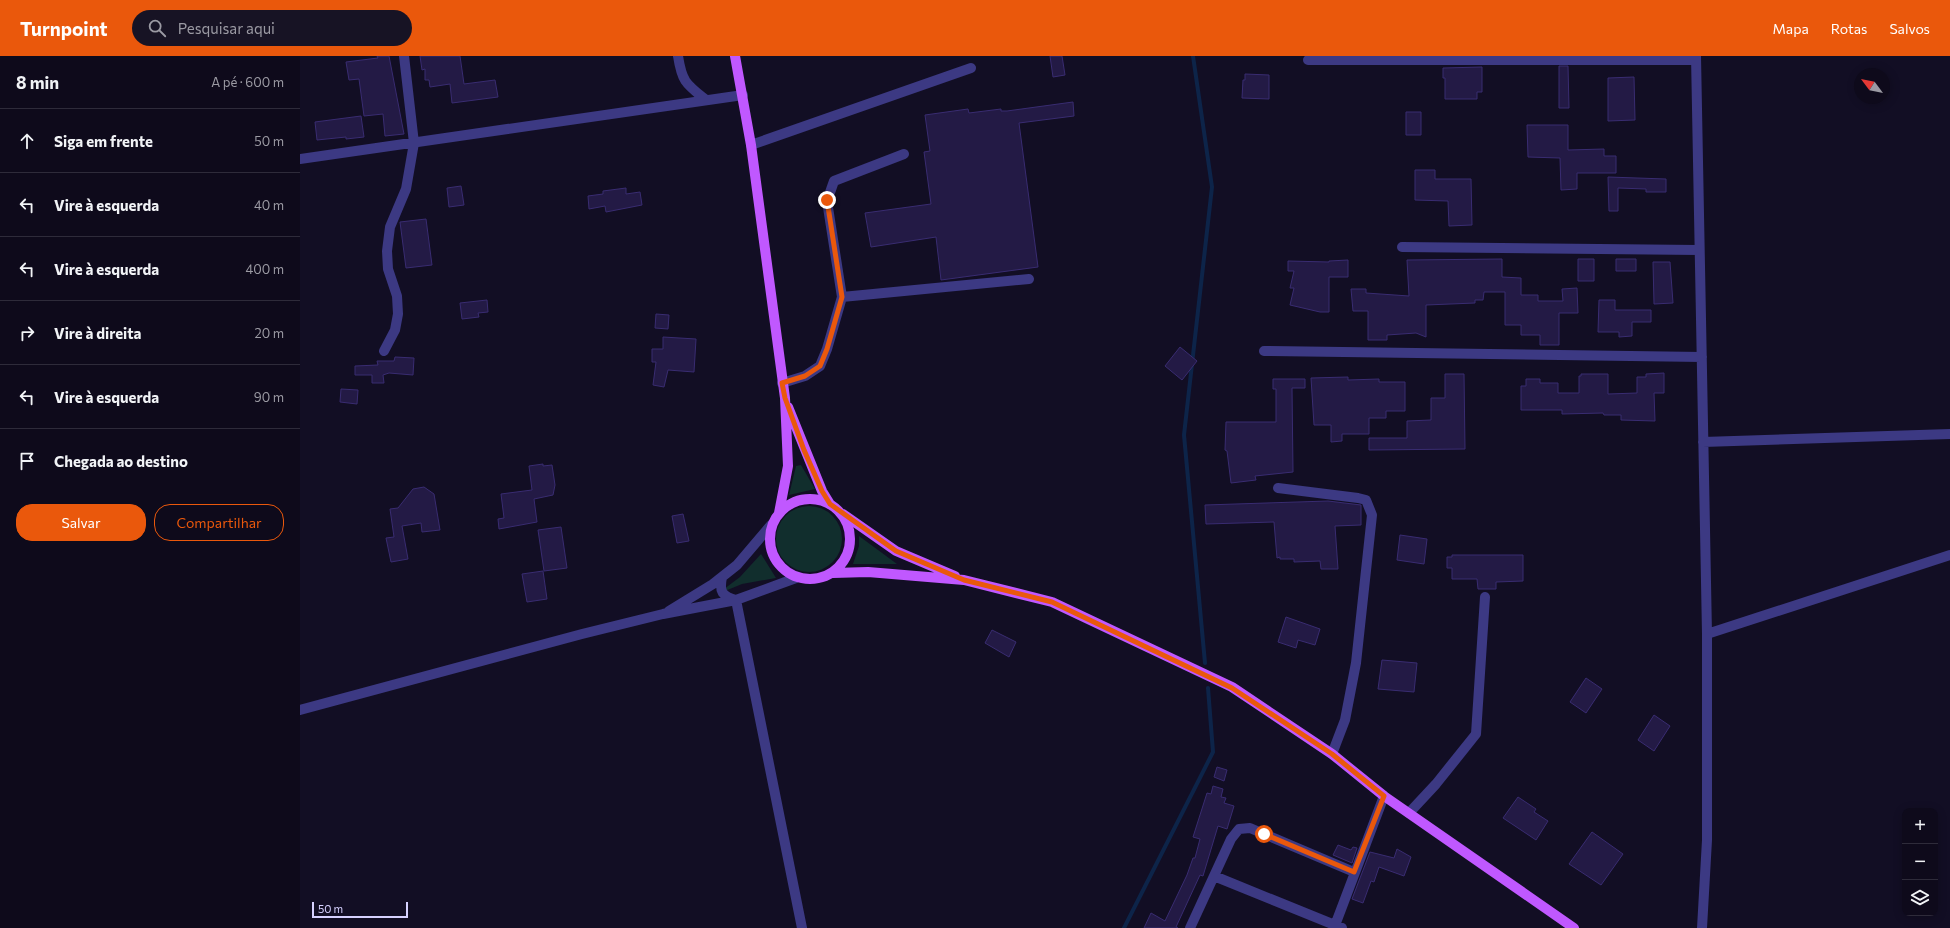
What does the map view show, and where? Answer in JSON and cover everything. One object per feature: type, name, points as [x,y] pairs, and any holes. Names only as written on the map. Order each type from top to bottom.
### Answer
[{"type":"main road","points":[[735,56],[751,145],[785,398],[804,450],[822,491],[830,504]]},
{"type":"main road","points":[[779,513],[788,466],[785,398]]},
{"type":"main road","points":[[840,512],[848,524],[850,538],[849,551],[842,563],[832,573],[821,578],[808,580],[796,578],[785,572],[776,562],[770,551],[769,538],[772,525],[779,513],[789,504],[803,499],[817,499],[830,504],[896,551],[964,580],[1052,602],[1232,688],[1332,754],[1384,796],[1574,928]]},
{"type":"main road","points":[[832,573],[868,572],[964,580]]},
{"type":"street","points":[[384,351],[395,330],[398,314],[397,296],[388,269],[387,251],[390,227],[406,189],[414,143],[404,56]]},
{"type":"street","points":[[678,56],[680,73],[686,84],[706,100]]},
{"type":"street","points":[[1308,60],[1696,58],[1702,357],[1708,840],[1702,928]]},
{"type":"street","points":[[751,145],[971,68]]},
{"type":"street","points":[[300,159],[743,95]]},
{"type":"street","points":[[782,383],[805,376],[820,366],[827,349],[842,297],[827,200],[834,181],[904,154]]},
{"type":"street","points":[[1402,247],[1699,250]]},
{"type":"street","points":[[842,297],[1029,279]]},
{"type":"street","points":[[1264,351],[1702,357]]},
{"type":"street","points":[[1703,442],[1950,434]]},
{"type":"street","points":[[1278,488],[1366,500],[1372,515],[1356,663],[1344,720],[1332,754]]},
{"type":"street","points":[[664,614],[722,577],[737,565],[772,525]]},
{"type":"street","points":[[1706,634],[1950,555]]},
{"type":"street","points":[[722,577],[720,588],[721,593],[725,597],[736,600]]},
{"type":"street","points":[[300,710],[582,634],[664,614],[736,600],[796,578]]},
{"type":"street","points":[[1409,812],[1436,784],[1476,734],[1485,597]]},
{"type":"street","points":[[736,600],[802,928]]},
{"type":"street","points":[[1214,876],[1337,927],[1354,872],[1384,796]]},
{"type":"street","points":[[1190,928],[1230,839],[1240,829],[1250,828],[1354,872]]},
{"type":"green space","points":[[801,465],[815,489],[789,495],[796,466]]},
{"type":"green space","points":[[802,506],[816,506],[828,511],[837,520],[842,532],[840,552],[833,563],[816,572],[802,572],[790,567],[781,558],[776,546],[776,532],[781,520],[790,511]]},
{"type":"green space","points":[[859,536],[897,564],[853,564],[859,546]]},
{"type":"green space","points":[[761,554],[776,578],[742,584],[725,591],[724,589],[740,577]]},
{"type":"building","points":[[377,56],[389,56],[404,134],[385,136],[383,114],[364,116],[359,79],[349,80],[346,62],[378,58]]},
{"type":"building","points":[[420,56],[460,56],[464,84],[495,80],[498,97],[452,103],[450,84],[430,87],[429,80],[425,80],[425,69],[422,70]]},
{"type":"building","points":[[1050,56],[1062,56],[1065,75],[1053,77]]},
{"type":"building","points":[[1559,66],[1568,66],[1569,108],[1559,108]]},
{"type":"building","points":[[1482,67],[1482,92],[1477,92],[1477,99],[1445,99],[1445,78],[1443,78],[1443,68]]},
{"type":"building","points":[[1245,74],[1269,75],[1269,99],[1242,98],[1243,80],[1245,80]]},
{"type":"building","points":[[1634,77],[1635,120],[1608,121],[1608,78]]},
{"type":"building","points":[[1073,102],[1074,116],[1019,123],[1038,267],[941,280],[936,237],[871,247],[865,213],[931,204],[924,152],[930,151],[925,115],[968,109],[969,113],[1001,109],[1001,111],[1007,111]]},
{"type":"building","points":[[1406,112],[1421,112],[1421,135],[1406,135]]},
{"type":"building","points":[[361,116],[364,137],[317,140],[315,122]]},
{"type":"building","points":[[1527,125],[1568,125],[1568,150],[1604,149],[1604,156],[1616,156],[1616,173],[1577,173],[1577,189],[1561,190],[1560,158],[1528,157]]},
{"type":"building","points":[[1415,170],[1435,170],[1435,179],[1471,179],[1472,225],[1449,226],[1448,201],[1415,200]]},
{"type":"building","points":[[1608,177],[1666,179],[1666,192],[1646,192],[1646,189],[1618,188],[1618,211],[1609,211]]},
{"type":"building","points":[[461,186],[464,205],[449,207],[447,188]]},
{"type":"building","points":[[626,188],[626,194],[640,192],[642,205],[606,212],[605,206],[589,209],[588,196],[603,194],[603,191]]},
{"type":"building","points":[[426,219],[432,265],[406,268],[400,222]]},
{"type":"building","points":[[1502,259],[1502,277],[1521,278],[1521,295],[1538,295],[1538,301],[1563,301],[1562,289],[1577,288],[1578,313],[1559,313],[1559,345],[1540,345],[1540,335],[1521,335],[1521,325],[1505,325],[1505,292],[1484,292],[1483,300],[1475,300],[1475,303],[1426,305],[1426,337],[1416,333],[1387,335],[1387,340],[1368,340],[1368,311],[1353,311],[1351,289],[1366,289],[1366,293],[1409,296],[1407,260]]},
{"type":"building","points":[[1578,259],[1594,259],[1594,281],[1578,281]]},
{"type":"building","points":[[1616,259],[1636,259],[1636,271],[1616,271]]},
{"type":"building","points":[[1348,260],[1348,277],[1329,277],[1329,312],[1320,312],[1290,305],[1294,288],[1290,288],[1294,271],[1288,271],[1288,261],[1329,262]]},
{"type":"building","points":[[1653,262],[1670,262],[1673,303],[1654,304]]},
{"type":"building","points":[[487,300],[488,312],[478,313],[479,317],[462,319],[460,303]]},
{"type":"building","points":[[1599,300],[1615,300],[1615,310],[1651,310],[1651,322],[1632,322],[1632,336],[1619,337],[1619,332],[1598,332]]},
{"type":"building","points":[[656,314],[669,315],[668,329],[655,328]]},
{"type":"building","points":[[663,337],[696,339],[694,372],[668,370],[664,387],[653,385],[656,362],[652,362],[652,349],[663,349]]},
{"type":"building","points":[[1180,347],[1197,361],[1182,380],[1165,366]]},
{"type":"building","points":[[395,357],[414,358],[413,375],[389,373],[383,375],[384,383],[372,383],[372,375],[355,375],[355,366],[378,365],[377,361],[394,361]]},
{"type":"building","points":[[1664,373],[1664,393],[1654,393],[1655,421],[1621,420],[1621,415],[1604,415],[1603,413],[1562,414],[1562,410],[1521,410],[1521,386],[1526,386],[1526,379],[1540,379],[1540,383],[1558,383],[1558,393],[1579,393],[1579,376],[1581,376],[1581,374],[1608,374],[1608,394],[1637,393],[1637,377],[1646,377],[1646,374]]},
{"type":"building","points":[[1445,374],[1464,374],[1465,449],[1369,450],[1369,438],[1407,438],[1407,421],[1431,420],[1431,398],[1445,398]]},
{"type":"building","points":[[1348,377],[1348,380],[1379,379],[1379,382],[1405,382],[1405,411],[1386,411],[1386,418],[1369,418],[1369,434],[1342,434],[1342,441],[1331,442],[1331,425],[1314,425],[1311,378]]},
{"type":"building","points":[[1273,379],[1305,379],[1305,388],[1292,388],[1293,472],[1255,476],[1256,480],[1231,483],[1227,451],[1225,450],[1226,422],[1276,422],[1276,389],[1273,389]]},
{"type":"building","points":[[341,389],[358,390],[357,404],[340,402]]},
{"type":"building","points":[[543,464],[543,466],[552,465],[555,485],[553,495],[534,499],[537,522],[499,529],[498,519],[504,518],[501,494],[532,490],[529,466]]},
{"type":"building","points":[[424,487],[434,494],[440,530],[422,532],[421,523],[402,526],[408,559],[391,562],[386,538],[394,537],[390,509],[398,508],[413,489]]},
{"type":"building","points":[[1328,501],[1361,505],[1361,525],[1335,526],[1338,569],[1321,569],[1320,561],[1294,562],[1294,559],[1277,558],[1274,522],[1206,524],[1205,505]]},
{"type":"building","points":[[683,514],[689,541],[677,543],[672,516]]},
{"type":"building","points":[[561,527],[567,568],[544,571],[538,530]]},
{"type":"building","points":[[1400,535],[1427,539],[1424,564],[1397,560]]},
{"type":"building","points":[[1452,555],[1523,555],[1523,581],[1496,582],[1496,589],[1478,589],[1477,579],[1452,579],[1452,568],[1447,568],[1447,557],[1452,557]]},
{"type":"building","points":[[543,571],[547,599],[527,602],[522,574]]},
{"type":"building","points":[[1286,617],[1320,629],[1315,645],[1298,640],[1296,648],[1278,642]]},
{"type":"building","points":[[992,630],[1016,642],[1009,657],[985,643]]},
{"type":"building","points":[[1382,660],[1417,663],[1414,692],[1378,689]]},
{"type":"building","points":[[1586,678],[1602,689],[1586,713],[1570,702]]},
{"type":"building","points":[[1654,715],[1670,726],[1654,751],[1638,740]]},
{"type":"building","points":[[1217,767],[1227,770],[1224,781],[1214,777]]},
{"type":"building","points":[[1213,786],[1223,789],[1221,797],[1226,798],[1224,803],[1234,806],[1227,829],[1218,826],[1203,876],[1200,875],[1176,927],[1178,928],[1144,928],[1151,913],[1165,921],[1187,875],[1193,858],[1195,858],[1200,839],[1193,837],[1207,793],[1211,794]]},
{"type":"building","points":[[1518,797],[1536,809],[1534,812],[1548,821],[1536,840],[1503,818]]},
{"type":"building","points":[[1592,832],[1623,854],[1601,885],[1569,864]]},
{"type":"building","points":[[1338,845],[1351,850],[1353,847],[1357,848],[1352,863],[1333,855]]},
{"type":"building","points":[[1397,849],[1411,857],[1404,876],[1379,867],[1374,882],[1371,881],[1363,903],[1352,899],[1370,852],[1394,858]]},
{"type":"waterway","points":[[1193,56],[1212,187],[1184,435],[1205,663]]},
{"type":"waterway","points":[[1124,928],[1213,752],[1208,688]]},
{"type":"route","points":[[827,200],[842,297],[827,349],[820,366],[805,376],[782,383],[785,398],[804,450],[822,491],[830,504],[896,551],[964,580],[1052,602],[1232,688],[1332,754],[1384,796],[1354,872],[1264,834]]}]
